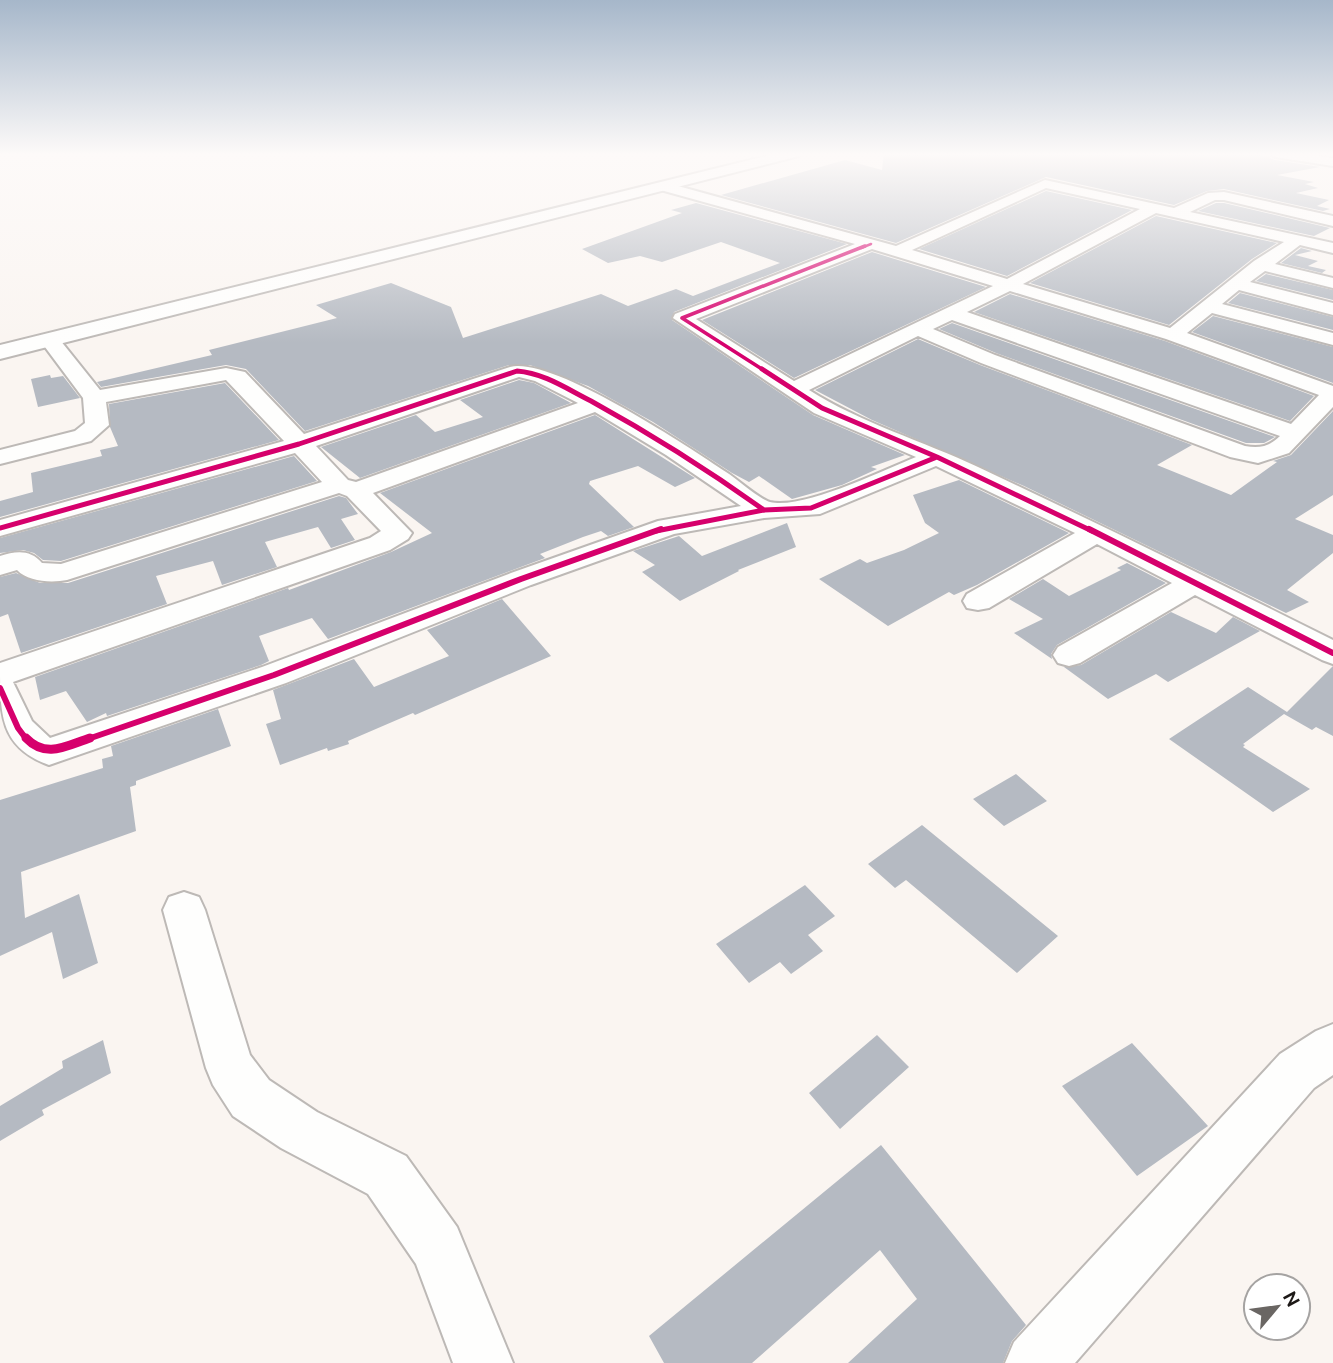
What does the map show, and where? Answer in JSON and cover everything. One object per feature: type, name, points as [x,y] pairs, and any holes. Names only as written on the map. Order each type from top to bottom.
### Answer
[{"type":"main road","points":[[0,352],[540,217]]},
{"type":"street","points":[[772,217],[897,251],[1173,335],[1333,394],[1281,448],[1258,456],[1239,452],[917,330]]},
{"type":"street","points":[[897,251],[970,217]]},
{"type":"street","points":[[792,390],[1009,285],[1138,217]]},
{"type":"street","points":[[1191,217],[1333,248]]},
{"type":"street","points":[[1314,217],[1333,221]]},
{"type":"street","points":[[1173,335],[1267,260],[1297,240]]},
{"type":"street","points":[[871,244],[682,318],[822,408],[937,457],[1096,533],[1333,653]]},
{"type":"street","points":[[1267,260],[1333,270]]},
{"type":"street","points":[[1267,260],[1333,283]]},
{"type":"street","points":[[1236,284],[1333,309]]},
{"type":"street","points":[[1211,307],[1333,339]]},
{"type":"street","points":[[951,313],[1295,433]]},
{"type":"street","points":[[0,457],[83,436],[97,425],[94,398],[48,340]]},
{"type":"street","points":[[0,528],[299,444],[517,371],[527,371],[547,378],[619,414],[703,465],[764,510]]},
{"type":"street","points":[[0,675],[380,544],[398,533],[299,444],[244,382],[226,374],[94,398]]},
{"type":"street","points":[[0,566],[17,560],[25,561],[32,569],[53,574],[67,571],[347,488],[597,404]]},
{"type":"street","points":[[0,688],[26,742],[36,749],[49,752],[274,675],[521,579],[668,527],[764,510],[811,509],[937,457]]},
{"type":"street","points":[[978,601],[1096,533]]},
{"type":"street","points":[[1069,655],[1194,583]]},
{"type":"street","points":[[184,910],[230,1068],[251,1098],[299,1129],[387,1175],[438,1247],[483,1363]]},
{"type":"street","points":[[1035,1363],[1297,1071],[1333,1047]]},
{"type":"building","points":[[672,217],[746,217],[847,244],[674,312],[672,320],[813,415],[905,455],[871,467],[877,469],[842,485],[792,499],[759,476],[749,482],[732,473],[653,422],[588,386],[530,365],[509,365],[305,431],[246,369],[226,365],[101,387],[97,382],[212,355],[209,350],[337,318],[316,305],[391,283],[451,307],[463,338],[601,294],[628,306],[676,289],[693,296],[780,263],[721,242],[662,262],[640,256],[608,263],[582,249]]},
{"type":"building","points":[[800,217],[956,217],[896,243]]},
{"type":"building","points":[[990,217],[1119,217],[1007,276],[919,249]]},
{"type":"building","points":[[1155,217],[1277,243],[1252,259],[1169,325],[1030,283]]},
{"type":"building","points":[[1224,217],[1282,217],[1330,228],[1314,236]]},
{"type":"building","points":[[1301,248],[1312,251],[1295,255],[1318,261],[1308,266],[1326,270],[1322,273],[1281,263]]},
{"type":"building","points":[[872,252],[986,287],[794,378],[702,320]]},
{"type":"building","points":[[1266,274],[1333,290],[1333,300],[1256,281]]},
{"type":"building","points":[[1240,293],[1333,317],[1333,330],[1228,303]]},
{"type":"building","points":[[1010,294],[1165,341],[1314,396],[1290,421],[974,312]]},
{"type":"building","points":[[1213,316],[1333,347],[1333,383],[1192,332]]},
{"type":"building","points":[[952,323],[1275,437],[1264,443],[1246,443],[996,353],[939,329]]},
{"type":"building","points":[[918,339],[1192,445],[1157,465],[1231,495],[1277,462],[1273,461],[1291,455],[1333,411],[1333,495],[1295,519],[1333,535],[1333,553],[1287,590],[1309,602],[1286,613],[1024,486],[872,420],[815,390]]},
{"type":"building","points":[[50,375],[51,378],[63,376],[80,398],[38,407],[31,379]]},
{"type":"building","points":[[519,380],[534,383],[571,403],[360,478],[321,447],[416,415],[435,432],[483,417],[460,400]]},
{"type":"building","points":[[225,383],[279,440],[0,517],[0,501],[33,492],[31,473],[102,456],[100,450],[118,446],[110,427],[109,404]]},
{"type":"building","points":[[595,415],[695,478],[675,487],[638,466],[590,481],[589,484],[634,527],[608,536],[601,531],[583,537],[540,554],[545,558],[328,639],[312,618],[259,636],[269,661],[261,665],[107,716],[106,713],[87,722],[66,691],[40,700],[35,677],[288,588],[289,590],[391,552],[432,533],[380,493]]},
{"type":"building","points":[[294,456],[317,481],[61,561],[43,560],[34,553],[23,550],[0,553],[0,538]]},
{"type":"building","points":[[959,480],[1069,533],[977,585],[954,595],[949,592],[888,626],[819,579],[860,559],[867,563],[904,550],[939,533],[925,523],[913,495]]},
{"type":"building","points":[[339,496],[346,498],[358,514],[341,519],[355,540],[331,548],[318,527],[265,542],[277,567],[222,585],[213,561],[156,576],[167,604],[21,653],[8,614],[0,617],[0,577],[16,573],[40,583],[68,583]]},
{"type":"building","points":[[787,523],[796,547],[738,570],[680,601],[642,572],[655,565],[633,551],[679,536],[702,556]]},
{"type":"building","points":[[1127,563],[1166,583],[1057,645],[1051,654],[1052,659],[1014,633],[1043,619],[1009,599],[1043,579],[1069,596],[1121,570],[1117,568]]},
{"type":"building","points":[[502,599],[551,656],[348,741],[349,744],[328,751],[327,748],[280,765],[266,724],[281,719],[273,690],[354,659],[374,687],[449,656],[427,630]]},
{"type":"building","points":[[1171,612],[1216,633],[1233,617],[1260,631],[1168,682],[1156,674],[1108,699],[1064,667],[1081,665]]},
{"type":"building","points":[[1333,666],[1333,736],[1316,727],[1312,730],[1284,714],[1243,744],[1243,747],[1310,789],[1273,812],[1169,739],[1248,687],[1287,712]]},
{"type":"building","points":[[218,709],[231,746],[136,781],[136,785],[130,787],[136,831],[21,872],[25,918],[79,894],[98,963],[63,979],[52,932],[0,956],[0,800],[103,768],[102,759],[113,756],[111,746]]},
{"type":"building","points":[[1016,774],[1047,801],[1004,826],[973,799]]},
{"type":"building","points":[[922,825],[1058,936],[1017,973],[906,880],[895,888],[868,864]]},
{"type":"building","points":[[805,885],[835,916],[808,935],[823,951],[791,974],[780,962],[749,983],[716,944]]},
{"type":"building","points":[[877,1035],[909,1067],[840,1129],[809,1093]]},
{"type":"building","points":[[103,1040],[111,1073],[42,1110],[44,1115],[0,1141],[0,1106],[63,1068],[62,1061]]},
{"type":"building","points":[[1132,1043],[1208,1126],[1137,1176],[1062,1086]]},
{"type":"building","points":[[881,1145],[1026,1325],[1012,1341],[1003,1363],[848,1363],[917,1299],[880,1250],[752,1363],[664,1363],[649,1336]]},
{"type":"cycle path","points":[[871,244],[682,318],[822,408],[937,457],[1096,533],[1333,653]]},
{"type":"cycle path","points":[[0,528],[299,444],[517,371],[550,380],[629,422],[764,510]]},
{"type":"cycle path","points":[[0,688],[24,736],[39,749],[49,752],[274,675],[521,579],[668,527],[764,510],[811,508],[937,457]]}]
